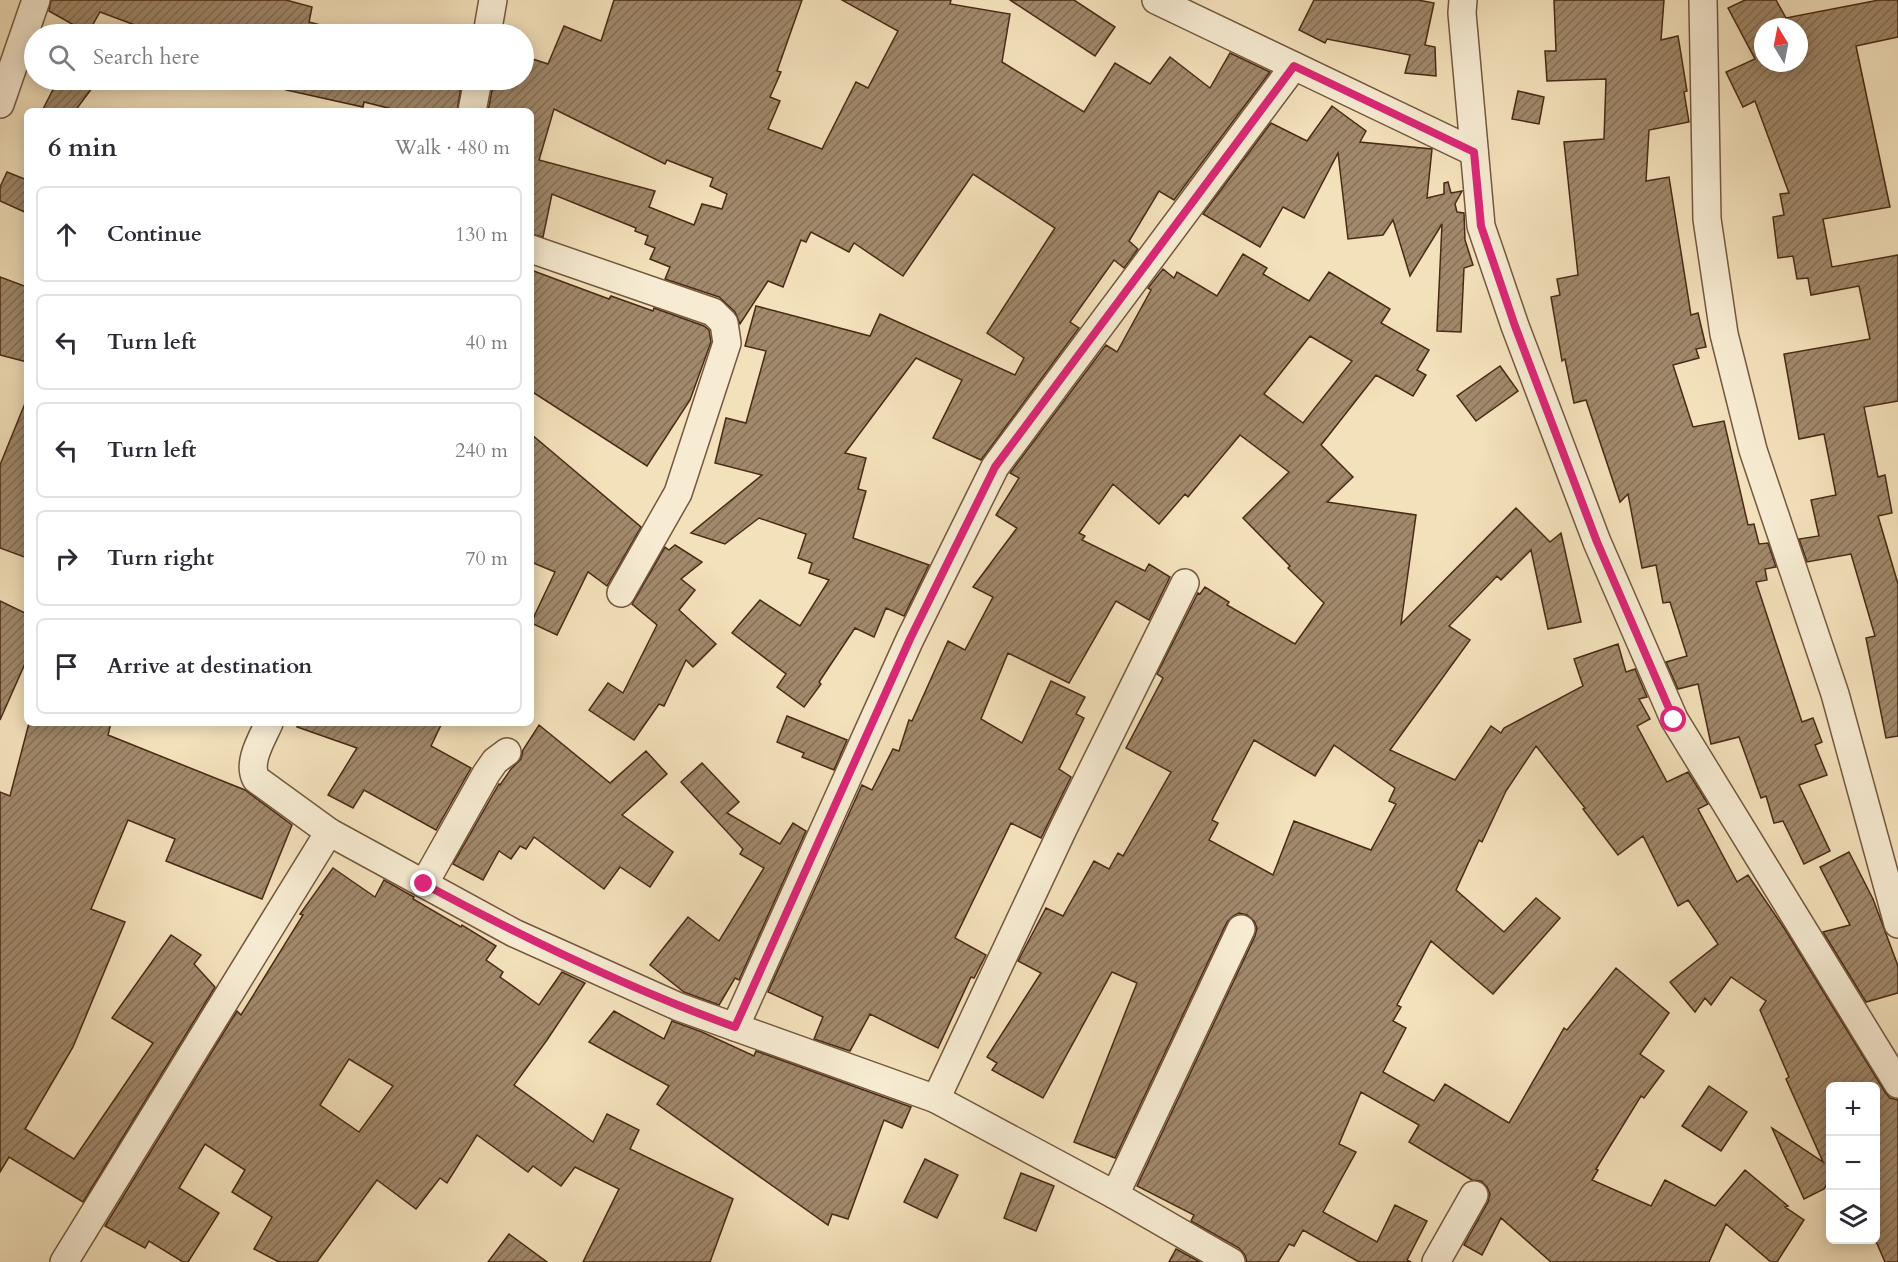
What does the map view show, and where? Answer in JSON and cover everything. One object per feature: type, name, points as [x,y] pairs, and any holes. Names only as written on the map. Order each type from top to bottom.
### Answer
[{"type":"street","points":[[28,24],[36,0]]},
{"type":"street","points":[[489,24],[493,0]]},
{"type":"street","points":[[1156,0],[1474,152]]},
{"type":"street","points":[[1463,0],[1462,13],[1481,226],[1515,326],[1597,542],[1674,720],[1898,1084]]},
{"type":"street","points":[[1702,0],[1707,219],[1724,334],[1753,450],[1835,694],[1898,924]]},
{"type":"street","points":[[0,104],[24,35]]},
{"type":"street","points":[[735,1027],[910,639],[995,467],[1294,66]]},
{"type":"street","points":[[473,108],[476,90]]},
{"type":"street","points":[[534,250],[713,312],[724,324],[727,343],[678,493],[621,593]]},
{"type":"street","points":[[936,1099],[1064,829],[1185,583]]},
{"type":"street","points":[[268,726],[253,763],[252,773],[256,779],[329,832],[514,933],[679,1007],[936,1099],[1114,1195],[1196,1253],[1232,1262]]},
{"type":"street","points":[[424,884],[486,774],[495,761],[507,752]]},
{"type":"street","points":[[64,1262],[329,832]]},
{"type":"street","points":[[1114,1195],[1241,929]]},
{"type":"street","points":[[1436,1262],[1474,1195]]},
{"type":"building","points":[[51,0],[286,0],[312,7],[309,22],[316,24],[132,24],[100,12],[93,24],[72,24],[49,11]]},
{"type":"building","points":[[614,0],[802,0],[777,71],[781,72],[770,97],[780,101],[768,129],[822,149],[856,82],[868,88],[898,31],[842,0],[951,0],[950,4],[1010,14],[1002,62],[1084,112],[1115,63],[1150,84],[1170,57],[1210,88],[1230,53],[1270,72],[1174,200],[1159,191],[1129,241],[1138,249],[1124,268],[1114,260],[1070,322],[1079,328],[981,460],[933,438],[962,380],[916,358],[845,453],[866,458],[858,489],[866,491],[853,538],[929,565],[904,616],[886,608],[874,637],[855,628],[819,682],[821,684],[804,707],[777,687],[786,674],[732,633],[760,600],[800,626],[829,580],[809,573],[812,563],[798,558],[806,534],[759,518],[725,544],[691,533],[762,475],[715,463],[726,418],[746,423],[766,351],[745,346],[756,306],[870,336],[880,314],[1015,375],[1024,358],[987,333],[1055,228],[973,174],[903,276],[854,243],[849,252],[811,232],[806,242],[801,240],[783,287],[768,281],[740,324],[735,312],[719,297],[665,279],[670,267],[650,259],[655,248],[645,244],[648,236],[635,231],[636,228],[552,194],[543,237],[534,235],[534,108],[489,108],[492,90],[534,90],[534,59],[548,64],[564,26],[601,41]],"holes":[[[554,109],[665,164],[667,160],[713,178],[710,186],[727,194],[722,209],[702,204],[694,225],[649,207],[655,191],[539,160]]]},
{"type":"building","points":[[1010,0],[1074,0],[1115,27],[1095,56]]},
{"type":"building","points":[[1314,0],[1418,0],[1434,3],[1425,45],[1435,47],[1436,76],[1405,73],[1410,55],[1327,39],[1325,43],[1299,30]]},
{"type":"building","points":[[1554,0],[1664,0],[1661,40],[1678,36],[1687,91],[1684,92],[1689,122],[1649,130],[1646,181],[1669,177],[1691,315],[1698,313],[1706,347],[1696,349],[1699,358],[1673,365],[1693,427],[1724,421],[1748,525],[1754,524],[1759,544],[1768,543],[1776,567],[1765,569],[1767,580],[1756,582],[1802,722],[1813,718],[1822,742],[1815,745],[1827,775],[1799,785],[1830,851],[1804,864],[1783,821],[1774,823],[1766,796],[1761,798],[1739,737],[1711,744],[1698,684],[1678,689],[1666,662],[1687,656],[1670,602],[1663,603],[1656,565],[1642,568],[1628,494],[1620,502],[1586,400],[1574,403],[1565,359],[1562,361],[1551,297],[1560,295],[1557,279],[1578,275],[1564,142],[1604,139],[1606,79],[1547,81],[1545,51],[1556,51]]},
{"type":"building","points":[[1745,0],[1776,0],[1786,18],[1754,18],[1754,57],[1728,8]]},
{"type":"building","points":[[1879,0],[1898,0],[1898,37],[1856,46],[1890,207],[1823,219],[1832,267],[1898,255],[1898,401],[1864,407],[1878,477],[1885,475],[1892,513],[1878,516],[1898,584],[1898,736],[1886,738],[1866,638],[1875,636],[1851,554],[1807,562],[1799,539],[1819,536],[1811,500],[1836,495],[1824,434],[1799,439],[1784,354],[1870,339],[1859,286],[1811,295],[1808,278],[1797,279],[1793,256],[1778,258],[1773,217],[1784,215],[1780,194],[1789,193],[1755,101],[1743,107],[1726,72],[1754,59],[1754,72],[1808,72],[1808,18],[1786,18]]},
{"type":"building","points":[[53,90],[91,90],[77,108],[44,108]]},
{"type":"building","points":[[286,90],[460,90],[457,108],[388,108],[364,102],[363,107]]},
{"type":"building","points":[[1518,91],[1544,97],[1539,124],[1512,119]]},
{"type":"building","points":[[1332,106],[1366,131],[1360,142],[1432,149],[1427,198],[1444,194],[1444,183],[1448,182],[1451,193],[1462,191],[1455,204],[1457,212],[1464,213],[1465,240],[1473,265],[1464,268],[1461,332],[1437,331],[1442,224],[1410,276],[1393,220],[1383,235],[1348,239],[1338,153],[1304,218],[1283,207],[1260,247],[1203,214],[1271,123],[1307,141]]},
{"type":"building","points":[[7,172],[24,179],[24,212],[0,201],[0,187]]},
{"type":"building","points":[[1243,254],[1267,268],[1263,274],[1309,301],[1329,272],[1390,309],[1381,323],[1429,350],[1417,370],[1426,375],[1413,396],[1376,375],[1321,445],[1353,477],[1327,502],[1416,515],[1401,624],[1516,508],[1550,542],[1561,533],[1581,622],[1548,629],[1531,550],[1501,580],[1497,576],[1449,626],[1470,640],[1390,750],[1455,780],[1491,726],[1501,733],[1504,728],[1583,686],[1574,659],[1618,644],[1626,672],[1635,669],[1647,697],[1639,699],[1650,719],[1637,726],[1667,782],[1688,772],[1708,804],[1698,809],[1737,882],[1748,875],[1784,928],[1879,1082],[1826,1082],[1826,1186],[1824,1189],[1804,1199],[1772,1128],[1823,1162],[1786,1079],[1789,1077],[1760,1010],[1766,1001],[1731,977],[1711,1005],[1705,998],[1695,1012],[1670,982],[1718,944],[1688,900],[1678,906],[1643,836],[1618,855],[1583,809],[1585,808],[1536,746],[1506,791],[1482,842],[1479,840],[1456,890],[1504,932],[1536,898],[1560,918],[1493,994],[1431,941],[1397,1005],[1401,1007],[1393,1021],[1406,1028],[1383,1072],[1434,1101],[1445,1084],[1509,1123],[1564,1028],[1567,1030],[1616,968],[1669,1013],[1640,1054],[1664,1071],[1644,1098],[1641,1096],[1596,1169],[1598,1170],[1592,1180],[1651,1206],[1665,1180],[1715,1206],[1745,1170],[1788,1206],[1785,1207],[1804,1220],[1777,1262],[1771,1262],[1726,1224],[1709,1262],[1551,1262],[1501,1218],[1482,1255],[1464,1245],[1488,1202],[1490,1194],[1487,1187],[1481,1181],[1472,1180],[1409,1142],[1419,1125],[1361,1092],[1339,1144],[1356,1152],[1323,1212],[1377,1242],[1395,1205],[1427,1221],[1407,1260],[1411,1262],[1359,1262],[1303,1230],[1294,1246],[1289,1244],[1278,1262],[1247,1262],[1239,1248],[1191,1221],[1194,1215],[1137,1186],[1255,936],[1257,928],[1254,921],[1247,915],[1239,913],[1227,922],[1115,1158],[1074,1142],[1137,983],[1112,972],[1043,1098],[992,1070],[997,1063],[987,1057],[1041,973],[1018,961],[1046,908],[1063,916],[1094,861],[1109,869],[1118,853],[1123,856],[1171,772],[1126,748],[1163,678],[1157,674],[1198,593],[1200,594],[1205,587],[1229,602],[1227,605],[1295,644],[1324,603],[1288,568],[1290,566],[1243,518],[1289,472],[1240,435],[1188,497],[1185,494],[1159,524],[1113,484],[1079,533],[1085,536],[1082,540],[1145,571],[1149,564],[1170,577],[1149,620],[1116,601],[1069,683],[1008,653],[981,719],[1022,743],[1051,681],[1085,697],[1076,714],[1084,718],[1059,769],[1071,777],[1041,838],[1011,823],[955,938],[986,955],[974,978],[971,977],[938,1048],[870,1014],[850,1051],[814,1039],[823,1017],[768,992],[862,785],[872,790],[893,749],[899,751],[909,720],[912,721],[948,641],[965,650],[993,597],[973,587],[1017,528],[996,515],[1019,478],[1010,473],[1106,345],[1117,352],[1151,290],[1148,288],[1163,269],[1174,278],[1177,272],[1217,296]],"holes":[[[1310,336],[1352,361],[1303,423],[1264,394]],[[1254,740],[1315,776],[1334,745],[1395,788],[1389,801],[1396,804],[1371,850],[1294,821],[1273,875],[1209,840],[1218,823],[1212,820]]]},
{"type":"building","points":[[534,271],[609,299],[611,296],[653,311],[654,308],[704,326],[709,330],[711,342],[690,400],[647,466],[534,393]]},
{"type":"building","points":[[0,277],[24,286],[24,361],[0,355]]},
{"type":"building","points":[[1500,366],[1518,391],[1476,421],[1457,396]]},
{"type":"building","points":[[24,406],[24,557],[0,548],[0,465]]},
{"type":"building","points":[[534,437],[641,527],[607,586],[588,572],[557,635],[534,624],[534,617],[555,572],[534,563]]},
{"type":"building","points":[[675,545],[702,562],[681,579],[695,590],[679,610],[716,644],[693,667],[686,660],[664,706],[659,704],[634,740],[589,710],[608,683],[623,693],[657,625],[632,604],[665,547],[669,550]]},
{"type":"building","points":[[0,601],[24,613],[24,666],[0,720]]},
{"type":"building","points":[[787,716],[847,740],[834,770],[802,757],[804,753],[777,742]]},
{"type":"building","points":[[539,725],[610,783],[646,751],[667,774],[622,815],[673,852],[650,887],[620,867],[604,889],[534,837],[526,849],[520,846],[511,859],[499,851],[483,880],[453,864],[499,784],[521,759],[523,750]]},
{"type":"building","points":[[28,726],[110,726],[108,735],[245,790],[292,825],[262,899],[166,861],[175,839],[128,820],[91,909],[125,922],[73,1047],[25,1129],[74,1159],[153,1043],[112,1018],[171,935],[201,955],[194,964],[215,987],[83,1202],[9,1157],[0,1172],[0,792],[10,796]]},
{"type":"building","points":[[441,726],[431,746],[471,768],[436,830],[364,790],[353,808],[328,795],[357,748],[297,727]]},
{"type":"building","points":[[702,763],[739,802],[727,813],[780,844],[793,823],[806,831],[739,980],[735,978],[719,1005],[684,992],[650,965],[688,917],[719,941],[764,868],[740,854],[743,849],[681,782]]},
{"type":"building","points":[[1849,852],[1873,899],[1898,966],[1898,993],[1866,1002],[1823,932],[1850,925],[1820,867]]},
{"type":"building","points":[[333,868],[375,897],[384,880],[496,946],[486,960],[503,972],[500,977],[539,1005],[562,972],[585,983],[514,1085],[593,1142],[607,1114],[639,1130],[630,1149],[733,1199],[710,1262],[583,1262],[619,1189],[575,1167],[561,1186],[533,1166],[528,1172],[477,1135],[447,1183],[440,1178],[416,1209],[377,1180],[317,1262],[279,1262],[254,1249],[272,1217],[232,1192],[245,1170],[205,1144],[179,1188],[219,1213],[188,1262],[183,1262],[149,1241],[145,1248],[105,1226],[237,1011],[241,1015],[303,915],[300,914]],"holes":[[[349,1059],[393,1086],[359,1132],[320,1105]]]},
{"type":"building","points":[[614,1011],[664,1039],[672,1021],[754,1056],[756,1051],[911,1107],[902,1128],[884,1120],[848,1219],[832,1214],[828,1225],[657,1104],[669,1086],[589,1042]]},
{"type":"building","points":[[1880,1084],[1890,1098],[1898,1100],[1898,1262],[1885,1262],[1877,1244],[1880,1244]]},
{"type":"building","points":[[1709,1086],[1747,1112],[1721,1151],[1682,1126]]},
{"type":"building","points":[[925,1159],[958,1175],[937,1218],[904,1202]]},
{"type":"building","points":[[1021,1173],[1054,1186],[1036,1231],[1004,1218]]},
{"type":"building","points":[[509,1234],[547,1262],[488,1262]]},
{"type":"building","points":[[1176,1249],[1200,1262],[1169,1262]]},
{"type":"route","points":[[424,884],[514,933],[679,1007],[735,1027],[910,639],[995,467],[1294,66],[1474,152],[1481,226],[1515,326],[1597,542],[1674,720]]}]
